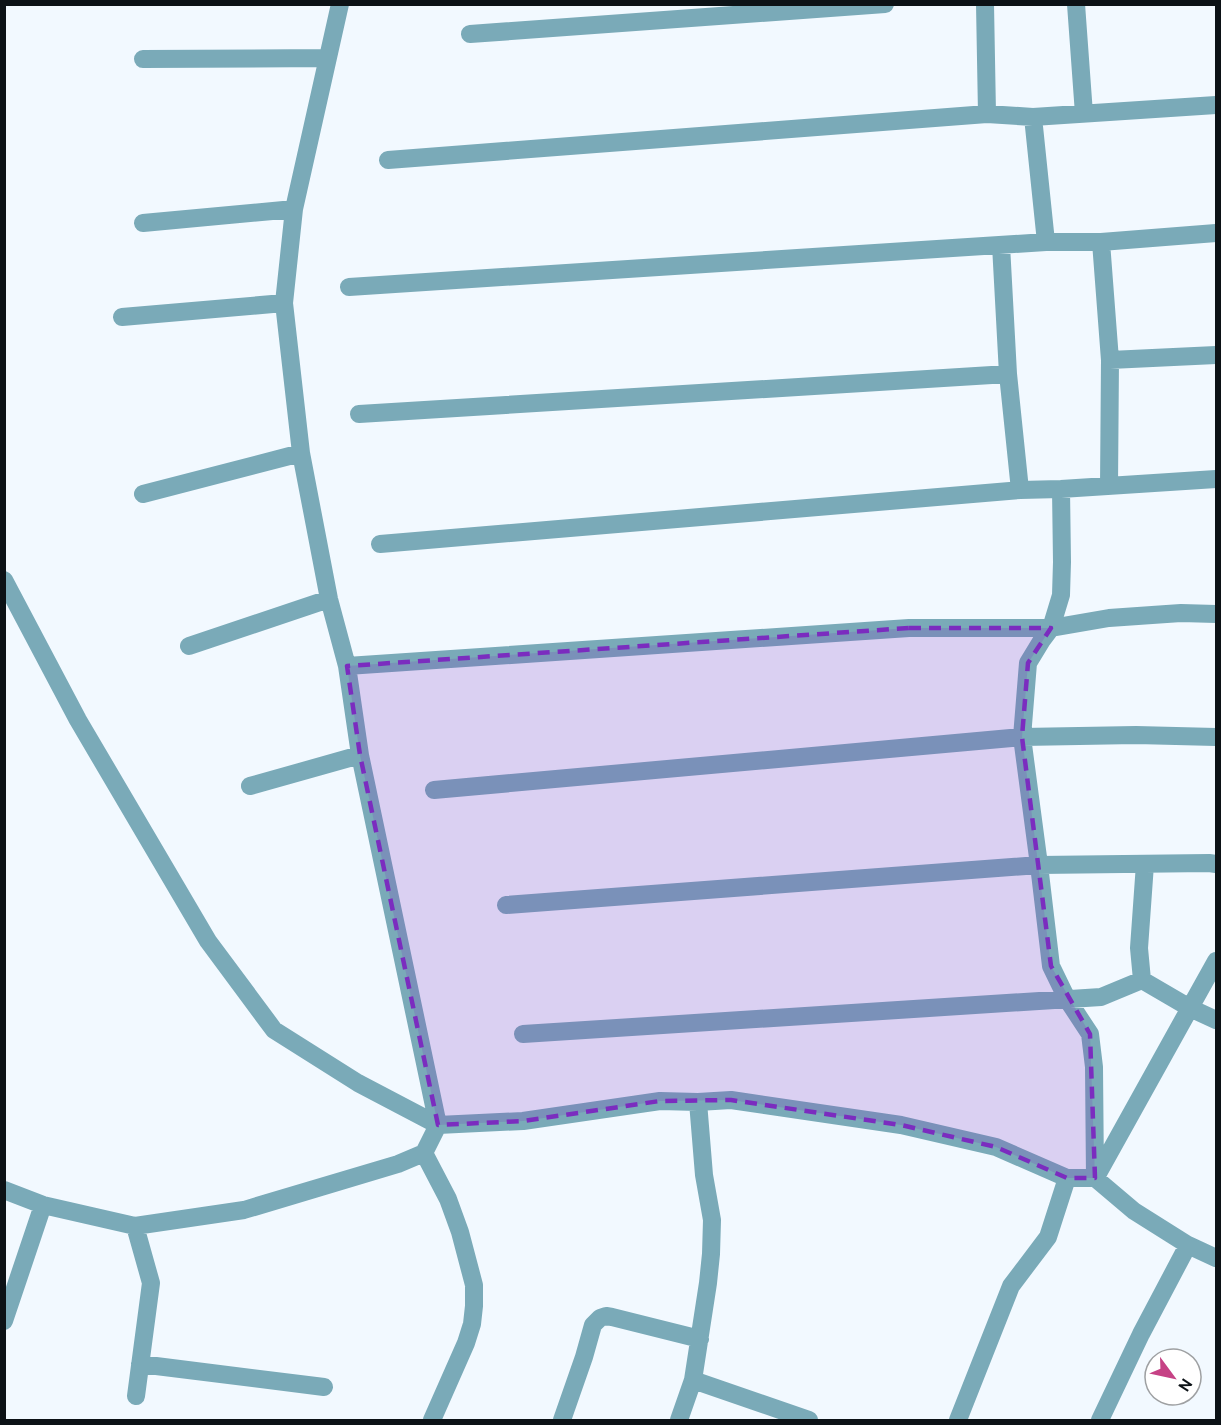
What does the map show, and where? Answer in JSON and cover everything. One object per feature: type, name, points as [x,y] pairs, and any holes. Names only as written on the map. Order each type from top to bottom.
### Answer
[{"type":"street","points":[[4,1190],[43,1205],[135,1226],[244,1210],[398,1164],[424,1153],[438,1125],[360,755],[347,666],[329,599],[301,453],[284,303],[294,209],[340,4]]},
{"type":"street","points":[[470,34],[885,4]]},
{"type":"street","points":[[985,4],[987,114]]},
{"type":"street","points":[[1076,4],[1084,114]]},
{"type":"street","points":[[143,59],[328,58]]},
{"type":"street","points":[[388,160],[987,114],[1033,117],[1216,105]]},
{"type":"street","points":[[1033,117],[1046,242]]},
{"type":"street","points":[[143,223],[294,209]]},
{"type":"street","points":[[349,287],[1046,242],[1101,242],[1216,233]]},
{"type":"street","points":[[1101,242],[1110,360],[1108,486]]},
{"type":"street","points":[[1001,245],[1008,374],[1020,490]]},
{"type":"street","points":[[122,317],[284,303]]},
{"type":"street","points":[[1110,360],[1216,355]]},
{"type":"street","points":[[358,414],[1008,374]]},
{"type":"street","points":[[143,494],[301,453]]},
{"type":"street","points":[[380,544],[1020,490],[1216,479]]},
{"type":"street","points":[[1061,489],[1061,594],[1051,628],[1028,663],[1022,737],[1050,966],[1067,999],[1090,1034],[1094,1067],[1095,1178]]},
{"type":"street","points":[[4,580],[78,720],[208,941],[274,1029],[358,1083],[438,1125],[523,1121],[660,1101],[731,1100],[901,1125],[996,1147],[1067,1178],[1095,1178],[1134,1211],[1188,1245],[1216,1258]]},
{"type":"street","points":[[189,646],[329,599]]},
{"type":"street","points":[[347,666],[909,628],[1051,628],[1109,618],[1181,613],[1216,614]]},
{"type":"street","points":[[434,790],[1022,737],[1136,735],[1216,737]]},
{"type":"street","points":[[250,786],[360,755]]},
{"type":"street","points":[[1142,980],[1139,948],[1144,864]]},
{"type":"street","points":[[506,905],[1039,865],[1216,864]]},
{"type":"street","points":[[1095,1178],[1216,961]]},
{"type":"street","points":[[523,1034],[1101,997],[1142,980]]},
{"type":"street","points":[[1142,980],[1190,1008],[1216,1020]]},
{"type":"street","points":[[679,1420],[693,1380],[710,1264],[712,1220],[704,1174],[698,1102]]},
{"type":"street","points":[[424,1153],[448,1199],[460,1232],[474,1285],[472,1324],[432,1420]]},
{"type":"street","points":[[958,1420],[1011,1286],[1048,1237],[1067,1178]]},
{"type":"street","points":[[4,1321],[43,1205]]},
{"type":"street","points":[[135,1226],[151,1283],[136,1396]]},
{"type":"street","points":[[1100,1420],[1141,1334],[1188,1245]]},
{"type":"street","points":[[562,1420],[593,1325],[600,1318],[612,1317],[700,1339]]},
{"type":"street","points":[[140,1364],[324,1387]]},
{"type":"street","points":[[693,1380],[798,1419]]},
{"type":"highlighted area","points":[[909,628],[1051,628],[1028,663],[1022,737],[1051,966],[1090,1034],[1095,1178],[1067,1178],[996,1147],[901,1125],[731,1100],[660,1101],[523,1121],[438,1125],[360,755],[347,666]]}]
